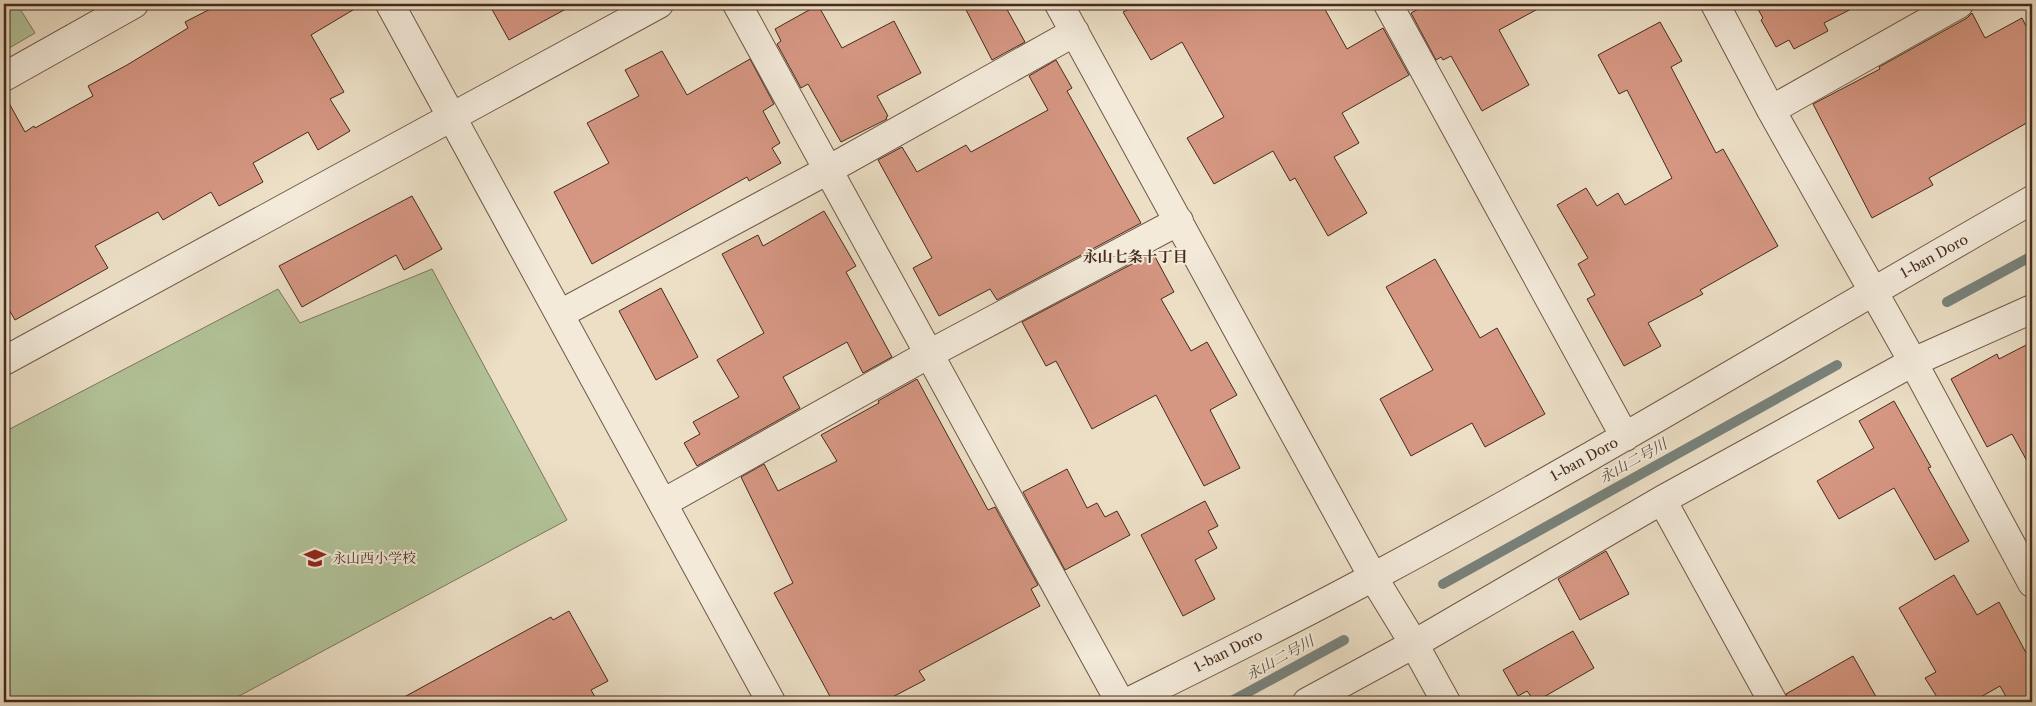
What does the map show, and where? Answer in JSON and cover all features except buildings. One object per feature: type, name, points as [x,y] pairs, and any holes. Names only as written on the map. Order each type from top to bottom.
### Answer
[{"type":"street","points":[[4,77],[134,4]]},
{"type":"street","points":[[390,4],[771,702]]},
{"type":"street","points":[[4,362],[659,4]]},
{"type":"street","points":[[737,4],[1120,702]]},
{"type":"street","points":[[1059,4],[1373,577],[1414,644],[1446,702]]},
{"type":"street","points":[[1388,4],[1625,437]]},
{"type":"street","points":[[1715,4],[1771,110],[1913,362],[2032,582]]},
{"type":"street","points":[[1771,110],[1959,4]]},
{"type":"street","points":[[560,314],[828,170],[1075,32]]},
{"type":"street","name":"1-ban Doro","points":[[1128,702],[1373,577],[1625,437],[1872,291],[2032,200]]},
{"type":"street","points":[[662,503],[929,354],[1179,221]]},
{"type":"street","points":[[1307,702],[1414,644],[1662,500],[1913,362],[2032,309]]},
{"type":"street","points":[[1662,500],[1773,702]]},
{"type":"green space","points":[[4,4],[17,4],[35,33],[4,51]]},
{"type":"green space","name":"永山西小学校","points":[[432,269],[567,520],[228,702],[4,702],[4,432],[278,289],[300,323]]},
{"type":"waterway","name":"永山二号川","points":[[1947,302],[2032,256]]},
{"type":"waterway","name":"永山二号川","points":[[1443,584],[1837,365]]},
{"type":"waterway","name":"永山二号川","points":[[1230,702],[1344,640]]},
{"type":"place","name":"永山西小学校","points":[[315,558]]},
{"type":"district","name":"永山七条十丁目","points":[[1135,257]]}]
